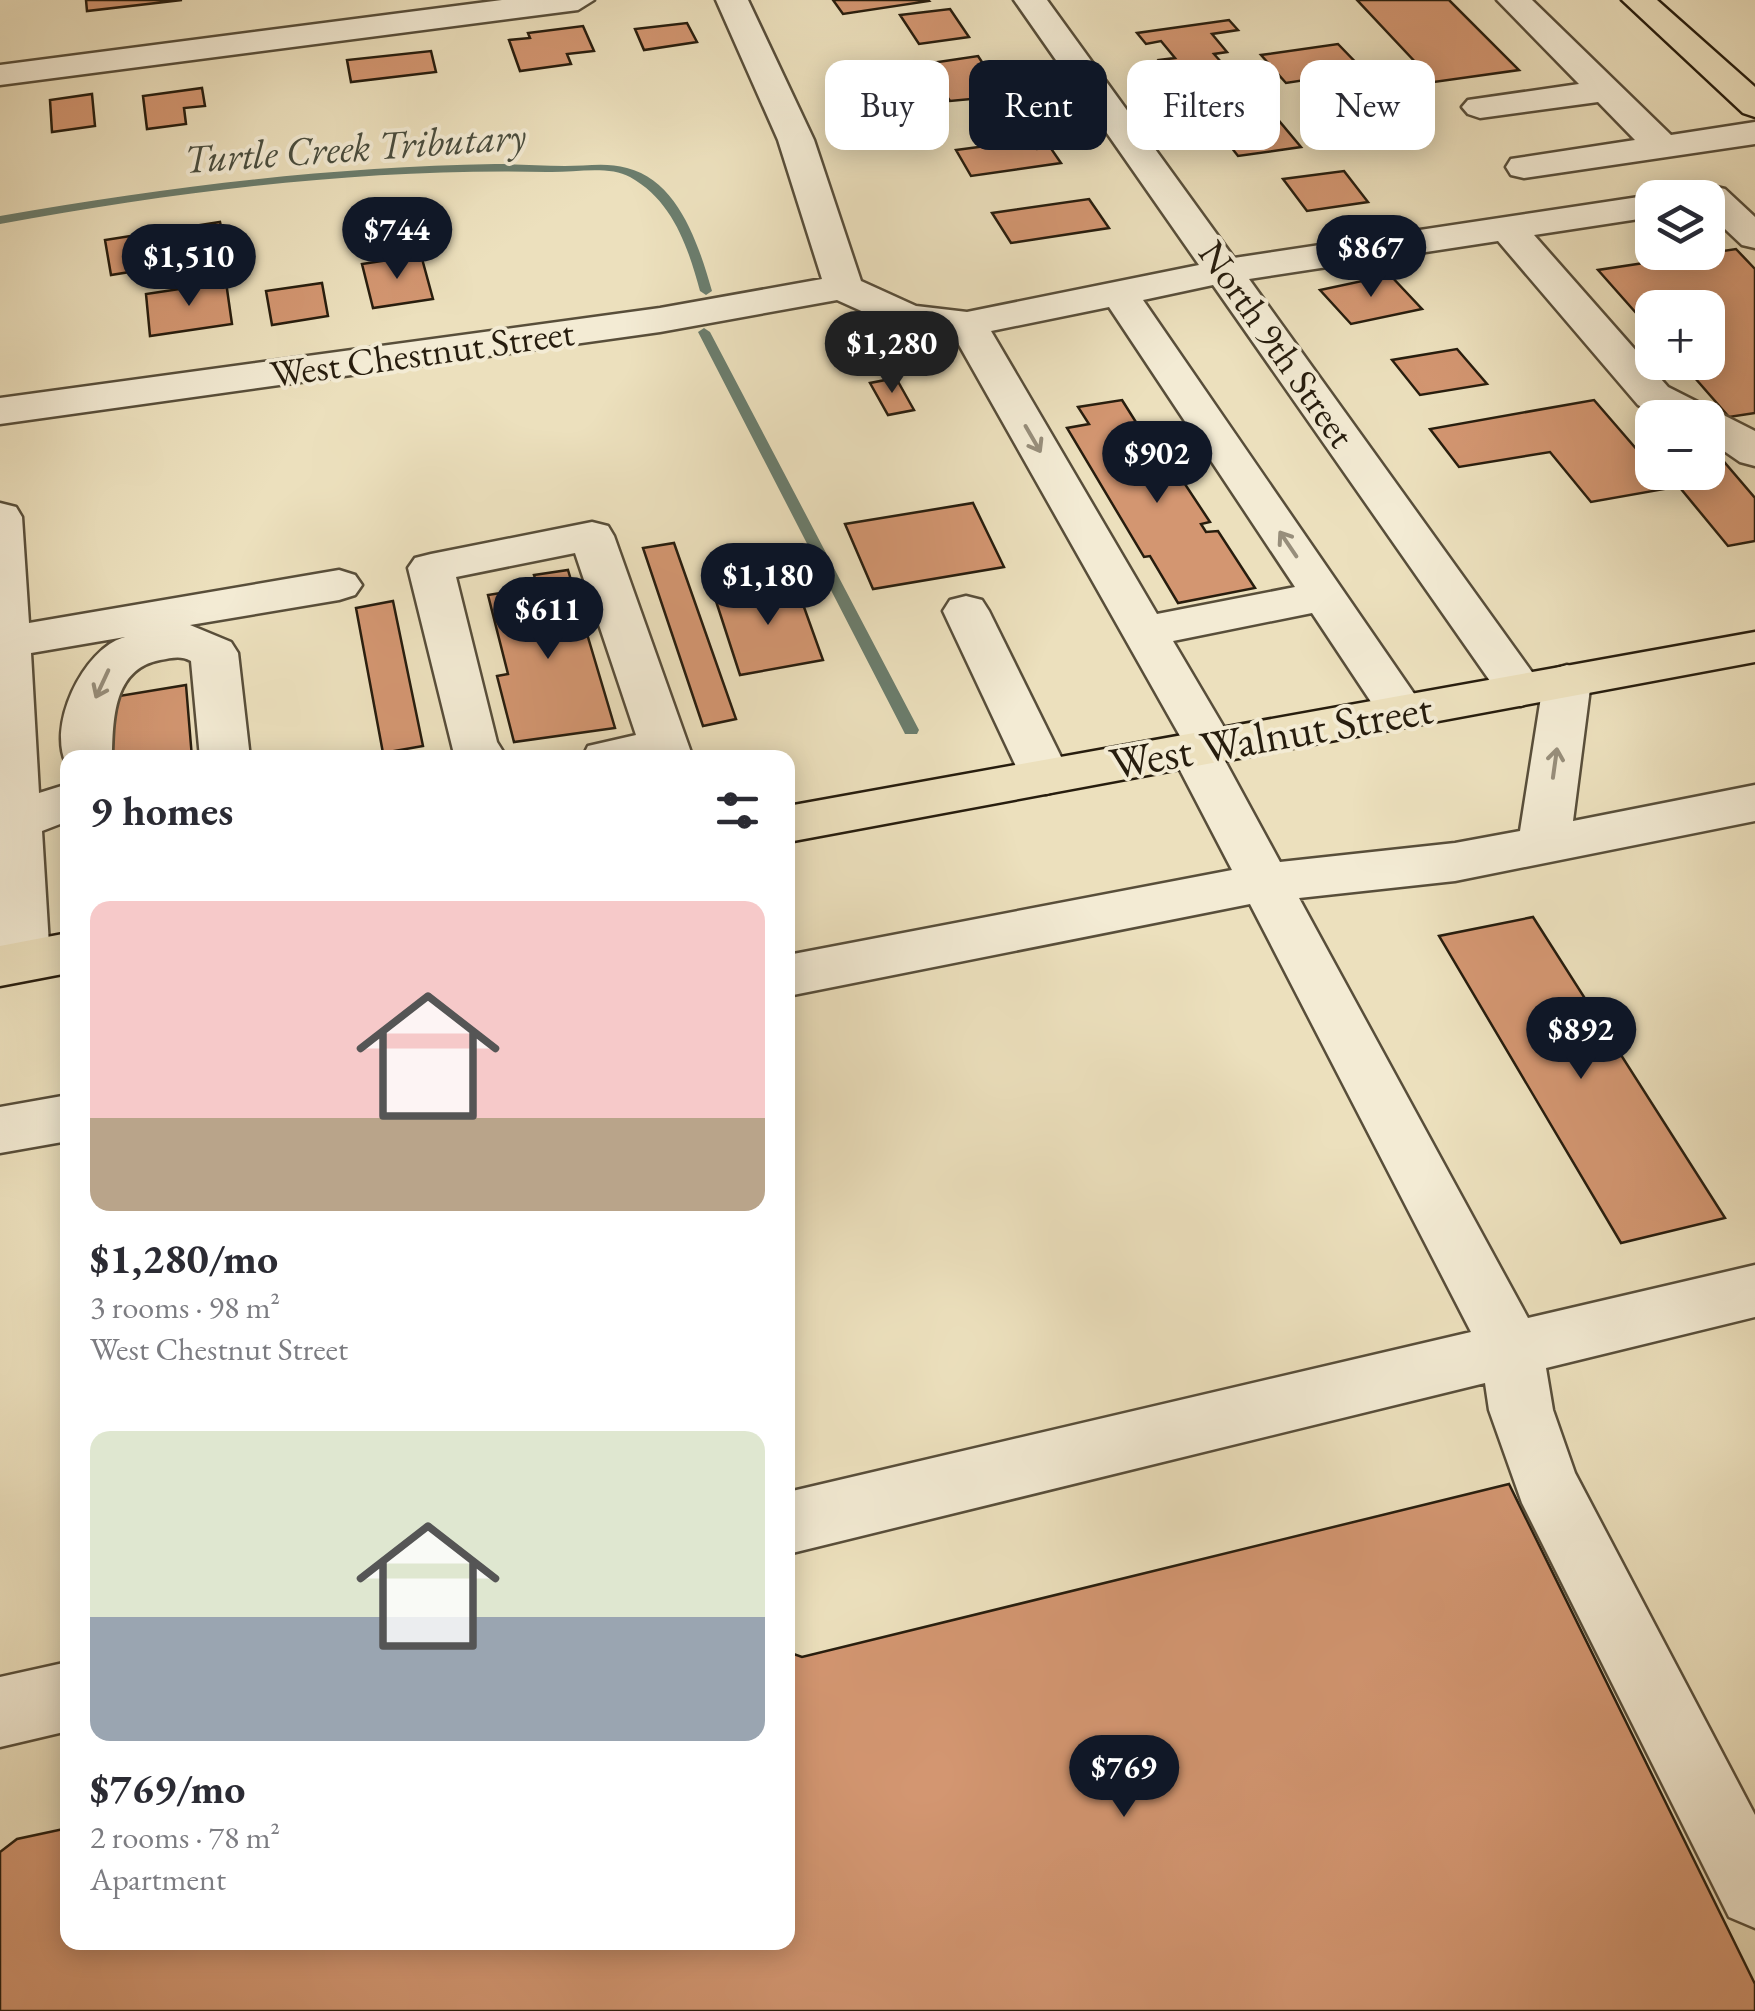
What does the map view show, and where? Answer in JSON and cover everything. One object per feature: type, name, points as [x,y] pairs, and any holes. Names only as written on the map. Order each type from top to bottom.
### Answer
[{"type":"main road","points":[[1638,0],[1749,95]]},
{"type":"main road","name":"West Walnut Street","points":[[795,823],[1755,647]]},
{"type":"main road","points":[[1688,659],[1755,662]]},
{"type":"street","points":[[0,76],[578,0]]},
{"type":"street","points":[[732,0],[772,82],[823,213],[843,287],[896,316],[925,324],[966,324],[1226,271],[1635,209]]},
{"type":"street","name":"North 9th Street","points":[[1030,0],[1226,271],[1544,685]]},
{"type":"street","points":[[1512,0],[1663,146]]},
{"type":"street","points":[[1480,107],[1606,91]]},
{"type":"street","points":[[1524,167],[1755,133]]},
{"type":"street","points":[[1725,196],[1755,191]]},
{"type":"street","points":[[1725,211],[1755,237]]},
{"type":"street","points":[[1507,228],[1653,396],[1661,400]]},
{"type":"street","name":"West Chestnut Street","points":[[0,411],[660,320],[843,287]]},
{"type":"street","points":[[1118,293],[1402,712]]},
{"type":"street","points":[[966,324],[1144,632],[1267,882],[1512,1350],[1520,1410],[1545,1482],[1755,1891]]},
{"type":"street","points":[[1725,432],[1746,443],[1755,453]]},
{"type":"street","points":[[0,517],[8,825],[30,960]]},
{"type":"street","points":[[476,750],[431,568],[592,536],[665,750]]},
{"type":"street","points":[[6,642],[340,585]]},
{"type":"street","points":[[1144,632],[1323,596]]},
{"type":"street","points":[[966,611],[1046,776]]},
{"type":"street","points":[[87,750],[89,717],[103,673],[133,650],[188,640],[214,654],[224,750]]},
{"type":"street","points":[[1544,685],[1544,844]]},
{"type":"street","points":[[795,975],[1267,882],[1455,862],[1755,804]]},
{"type":"street","points":[[8,825],[60,805]]},
{"type":"street","points":[[0,1130],[60,1119]]},
{"type":"street","points":[[795,1521],[1755,1291]]},
{"type":"street","points":[[0,1712],[60,1698]]},
{"type":"building","points":[[86,0],[182,0],[87,11]]},
{"type":"building","points":[[833,0],[928,0],[929,1],[843,14]]},
{"type":"building","points":[[1357,0],[1449,0],[1519,70],[1435,82],[1435,60],[1413,60]]},
{"type":"building","points":[[950,9],[969,37],[919,44],[900,15]]},
{"type":"building","points":[[1229,20],[1238,30],[1212,34],[1227,52],[1214,54],[1219,60],[1159,60],[1175,58],[1161,41],[1146,44],[1137,33]]},
{"type":"building","points":[[687,23],[697,42],[644,50],[635,29]]},
{"type":"building","points":[[583,26],[594,51],[567,54],[571,64],[520,71],[509,40],[530,38],[528,33]]},
{"type":"building","points":[[1338,44],[1353,60],[1300,60],[1300,81],[1286,83],[1280,76],[1280,60],[1265,60],[1261,55]]},
{"type":"building","points":[[431,51],[436,72],[351,82],[347,60]]},
{"type":"building","points":[[978,56],[981,60],[969,60],[969,99],[949,100],[949,60]]},
{"type":"building","points":[[202,88],[205,106],[184,108],[186,124],[147,129],[143,96]]},
{"type":"building","points":[[92,94],[95,126],[52,132],[50,100]]},
{"type":"building","points":[[1280,122],[1300,146],[1280,150]]},
{"type":"building","points":[[956,150],[1052,150],[1061,163],[971,176]]},
{"type":"building","points":[[1233,150],[1280,150],[1238,156]]},
{"type":"building","points":[[1344,171],[1368,202],[1307,211],[1283,179]]},
{"type":"building","points":[[1089,199],[1109,228],[1011,243],[992,213]]},
{"type":"building","points":[[220,222],[228,256],[111,275],[105,240]]},
{"type":"building","points":[[1736,249],[1755,269],[1755,413],[1729,417],[1725,400],[1714,400],[1697,380],[1725,380],[1725,290],[1635,290],[1635,312],[1598,270],[1635,264],[1635,270],[1725,270],[1725,251]]},
{"type":"building","points":[[421,255],[433,299],[373,308],[362,264]]},
{"type":"building","points":[[1390,275],[1422,309],[1351,324],[1320,290]]},
{"type":"building","points":[[226,282],[232,324],[150,336],[146,294]]},
{"type":"building","points":[[322,283],[328,316],[272,325],[266,291]]},
{"type":"building","points":[[1457,349],[1487,384],[1420,395],[1392,360]]},
{"type":"building","points":[[896,378],[914,410],[888,415],[870,383]]},
{"type":"building","points":[[1122,400],[1168,473],[1177,472],[1210,522],[1201,524],[1206,532],[1218,531],[1255,588],[1178,603],[1150,556],[1144,557],[1067,428],[1089,424],[1078,407]]},
{"type":"building","points":[[1594,400],[1635,447],[1635,490],[1659,490],[1591,502],[1550,452],[1459,467],[1430,429]]},
{"type":"building","points":[[1725,463],[1755,498],[1755,541],[1728,546],[1682,490],[1725,490]]},
{"type":"building","points":[[973,503],[1004,567],[873,589],[845,524]]},
{"type":"building","points":[[674,543],[736,719],[703,726],[643,548]]},
{"type":"building","points":[[568,570],[615,728],[514,742],[497,676],[508,674],[488,595],[538,587],[534,575]]},
{"type":"building","points":[[795,582],[823,660],[740,675],[714,595]]},
{"type":"building","points":[[393,601],[423,746],[382,750],[356,608]]},
{"type":"building","points":[[186,685],[191,750],[109,750],[107,698]]},
{"type":"building","points":[[1533,917],[1725,1218],[1621,1243],[1439,936]]},
{"type":"building","points":[[1509,1484],[1755,1984],[1755,2011],[0,2011],[0,1852],[17,1839],[60,1830],[60,1950],[795,1950],[795,1654],[802,1657]]},
{"type":"waterway","name":"Turtle Creek Tributary","points":[[0,220],[210,186],[353,172],[495,167],[617,169],[648,184],[673,209],[696,256],[706,291]]},
{"type":"waterway","name":"Turtle Creek Tributary","points":[[704,332],[911,730]]}]
